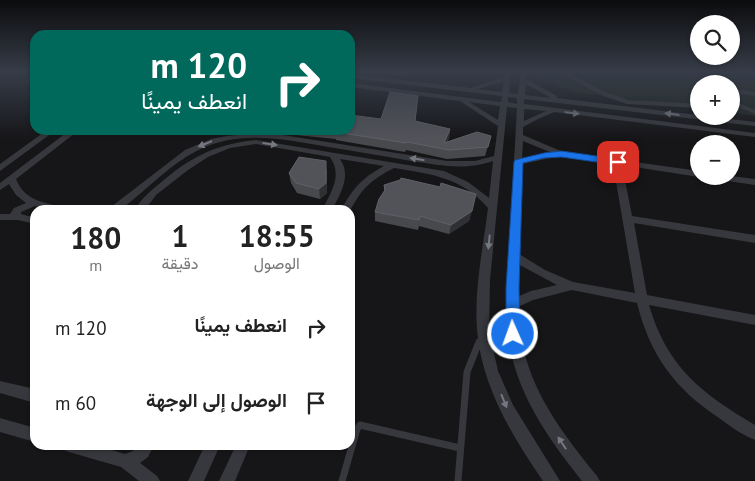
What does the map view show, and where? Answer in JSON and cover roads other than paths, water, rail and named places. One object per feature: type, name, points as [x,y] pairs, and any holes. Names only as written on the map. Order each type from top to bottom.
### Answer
[{"type":"street","points":[[427,94],[456,98],[566,101],[690,114]]},
{"type":"street","points":[[487,94],[504,99]]},
{"type":"street","points":[[505,94],[483,301],[483,332],[492,370],[507,410],[532,454],[552,481]]},
{"type":"street","points":[[522,94],[512,304],[513,334],[522,368],[539,408],[566,450],[592,481]]},
{"type":"street","points":[[555,94],[566,101]]},
{"type":"street","points":[[456,98],[502,124]]},
{"type":"street","points":[[521,101],[556,111],[755,135]]},
{"type":"street","points":[[520,131],[533,118],[556,111]]},
{"type":"street","points":[[740,121],[755,124]]},
{"type":"street","points":[[520,131],[561,154]]},
{"type":"street","points":[[0,168],[45,135]]},
{"type":"street","points":[[0,187],[69,135]]},
{"type":"street","points":[[119,205],[195,148],[215,140],[244,135]]},
{"type":"street","points":[[266,135],[447,164],[476,164],[498,157]]},
{"type":"street","points":[[143,205],[159,188],[203,154],[238,143],[256,142],[444,174],[472,188],[485,198],[493,208]]},
{"type":"street","points":[[518,162],[544,155],[561,154],[690,173]]},
{"type":"street","points":[[328,205],[343,175],[341,164],[333,155]]},
{"type":"street","points":[[618,162],[642,299],[657,343],[668,363],[691,388],[720,412],[755,433]]},
{"type":"street","points":[[444,174],[452,170],[447,164]]},
{"type":"street","points":[[348,205],[355,190],[393,165]]},
{"type":"street","points":[[11,178],[14,188],[21,196],[32,204],[37,205]]},
{"type":"street","points":[[740,180],[755,182]]},
{"type":"street","points":[[147,184],[146,190],[149,191],[159,188]]},
{"type":"street","points":[[338,186],[349,184],[354,186],[355,190]]},
{"type":"street","points":[[18,217],[15,214],[17,210],[32,204]]},
{"type":"street","points":[[0,217],[18,217],[30,220]]},
{"type":"street","points":[[628,219],[755,239]]},
{"type":"street","points":[[514,255],[530,268],[572,286],[755,320]]},
{"type":"street","points":[[512,304],[531,296],[572,286]]},
{"type":"street","points":[[0,387],[30,395]]},
{"type":"street","points":[[0,425],[30,434]]},
{"type":"street","points":[[85,450],[125,462],[152,481]]},
{"type":"street","points":[[125,462],[135,458],[144,450]]},
{"type":"street","points":[[196,481],[211,450]]},
{"type":"street","points":[[227,481],[241,450]]},
{"type":"lane","points":[[608,94],[625,100],[668,106],[690,106]]},
{"type":"lane","points":[[740,106],[755,112]]},
{"type":"lane","points":[[458,481],[467,372],[483,332]]},
{"type":"lane","points":[[355,436],[360,426],[366,425],[460,448]]},
{"type":"lane","points":[[342,481],[351,450]]}]
